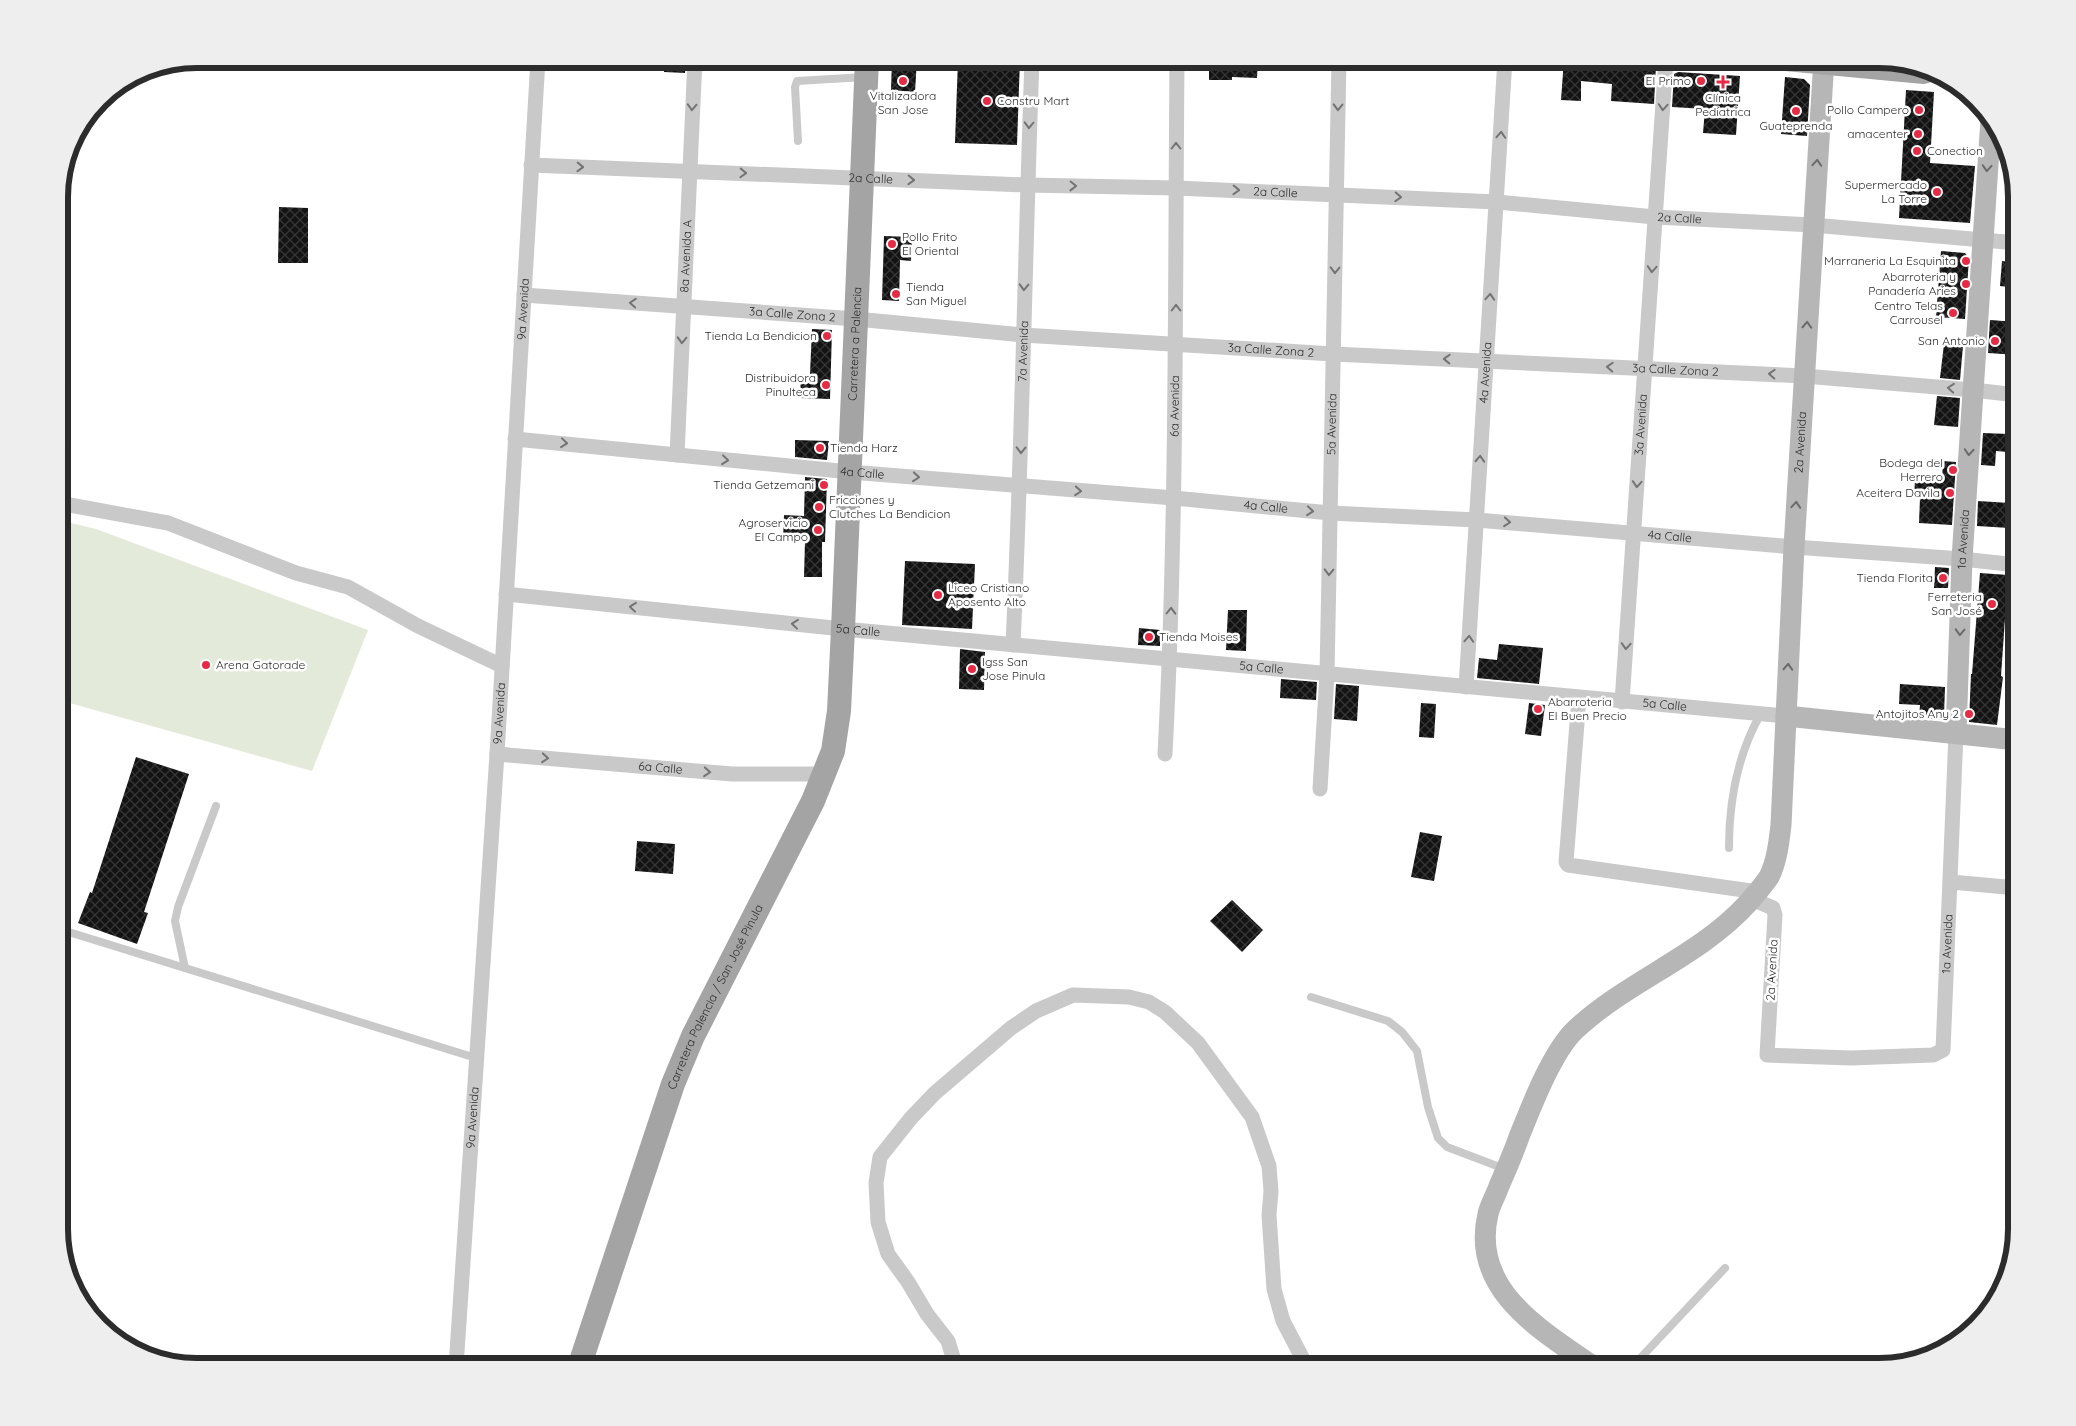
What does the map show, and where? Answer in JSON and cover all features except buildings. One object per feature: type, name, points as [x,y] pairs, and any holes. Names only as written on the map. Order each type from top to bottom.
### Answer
[{"type":"main road","name":"Carretera a Palencia","points":[[843,629],[867,68]]},
{"type":"main road","name":"Carretera Palencia / San José Pinula","points":[[582,1358],[673,1084],[693,1036],[805,818],[833,750],[839,710],[843,629]]},
{"type":"street","name":"9a Avenida","points":[[457,1358],[502,666],[537,68]]},
{"type":"street","name":"8a Avenida A","points":[[677,455],[695,68]]},
{"type":"street","name":"7a Avenida","points":[[1013,645],[1021,486],[1023,335],[1032,68]]},
{"type":"street","name":"6a Avenida","points":[[1165,754],[1170,660],[1174,498],[1177,68]]},
{"type":"street","name":"5a Avenida","points":[[1320,789],[1326,674],[1339,68]]},
{"type":"street","name":"4a Avenida","points":[[1466,687],[1504,68]]},
{"type":"street","name":"3a Avenida","points":[[1622,702],[1665,68]]},
{"type":"street","name":"2a Avenida","points":[[1581,1358],[1547,1334],[1513,1306],[1496,1283],[1486,1257],[1485,1235],[1488,1214],[1554,1059],[1573,1032],[1592,1015],[1721,930],[1755,895],[1770,876],[1778,852],[1781,825],[1794,547],[1824,68]]},
{"type":"street","name":"1a Avenida","points":[[1768,1055],[1869,1057],[1933,1055],[1944,1050],[1962,559],[1990,131]]},
{"type":"street","name":"2a Calle","points":[[532,165],[1336,194],[1496,202],[1655,217],[1813,226],[2008,242]]},
{"type":"street","name":"3a Calle Zona 2","points":[[524,295],[856,319],[1023,335],[1333,354],[1804,376],[2008,394]]},
{"type":"street","name":"4a Calle","points":[[515,439],[850,472],[1174,498],[1330,513],[1477,520],[1794,547],[1962,559],[2008,565]]},
{"type":"street","points":[[68,505],[168,523],[296,573],[348,587],[418,626],[502,666]]},
{"type":"street","name":"5a Calle","points":[[506,594],[843,629],[1786,716],[2008,739]]},
{"type":"street","points":[[1579,698],[1566,862],[1568,865],[1755,895]]},
{"type":"street","name":"6a Calle","points":[[496,754],[732,774],[824,774]]},
{"type":"street","points":[[1951,882],[2008,887]]},
{"type":"street","name":"2a Avenida","points":[[1755,895],[1773,908],[1775,915],[1768,1055]]},
{"type":"street","points":[[953,1358],[948,1341],[927,1314],[908,1282],[888,1254],[878,1222],[876,1183],[880,1157],[911,1118],[935,1094],[1011,1028],[1056,1001],[1073,995],[1082,995],[1129,997],[1149,1002],[1165,1012],[1198,1042],[1252,1117],[1270,1166],[1271,1191],[1269,1215],[1274,1290],[1283,1321],[1302,1358]]},
{"type":"lane","points":[[798,141],[795,86],[797,81],[867,68]]},
{"type":"lane","points":[[1729,848],[1735,778],[1738,765],[1760,715]]},
{"type":"lane","points":[[185,968],[176,932],[176,914],[216,806]]},
{"type":"lane","points":[[68,932],[476,1058]]},
{"type":"lane","points":[[1311,997],[1388,1021],[1402,1032],[1417,1051],[1428,1107],[1438,1138],[1448,1147],[1506,1169]]},
{"type":"lane","points":[[1640,1358],[1725,1268]]},
{"type":"green space","name":"Arena Gatorade","points":[[68,522],[96,529],[368,630],[312,771],[68,703]]},
{"type":"place","name":"Vitalizadora San Jose","points":[[903,81]]},
{"type":"place","name":"El Primo","points":[[1701,81]]},
{"type":"place","name":"Clínica Pediatrica","points":[[1723,82]]},
{"type":"place","name":"Constru Mart","points":[[987,101]]},
{"type":"place","name":"Pollo Campero","points":[[1919,110]]},
{"type":"place","name":"Guateprenda","points":[[1796,111]]},
{"type":"place","name":"amacenter","points":[[1918,134]]},
{"type":"place","name":"Conection","points":[[1917,151]]},
{"type":"place","name":"Supermercado La Torre","points":[[1937,192]]},
{"type":"place","name":"Pollo Frito El Oriental","points":[[892,244]]},
{"type":"place","name":"Marraneria La Esquinita","points":[[1966,261]]},
{"type":"place","name":"Abarroteria y Panadería Aries","points":[[1966,284]]},
{"type":"place","name":"Tienda San Miguel","points":[[896,294]]},
{"type":"place","name":"Centro Telas Carrousel","points":[[1953,313]]},
{"type":"place","name":"Tienda La Bendicion","points":[[827,336]]},
{"type":"place","name":"San Antonio","points":[[1995,341]]},
{"type":"place","name":"Distribuidora Pinulteca","points":[[826,385]]},
{"type":"place","name":"Tienda Harz","points":[[820,448]]},
{"type":"place","name":"Bodega del Herrero","points":[[1953,470]]},
{"type":"place","name":"Tienda Getzemani","points":[[824,485]]},
{"type":"place","name":"Aceitera Davila","points":[[1950,493]]},
{"type":"place","name":"Fricciones y Clutches La Bendicion","points":[[819,507]]},
{"type":"place","name":"Agroservicio El Campo","points":[[818,530]]},
{"type":"place","name":"Tienda Florita","points":[[1943,578]]},
{"type":"place","name":"Liceo Cristiano Aposento Alto","points":[[938,595]]},
{"type":"place","name":"Ferreteria San José","points":[[1992,604]]},
{"type":"place","name":"Tienda Moises","points":[[1149,637]]},
{"type":"place","name":"Arena Gatorade","points":[[206,665]]},
{"type":"place","name":"Igss San Jose Pinula","points":[[972,669]]},
{"type":"place","name":"Abarroteria El Buen Precio","points":[[1538,709]]},
{"type":"place","name":"Antojitos Any 2","points":[[1969,714]]}]
